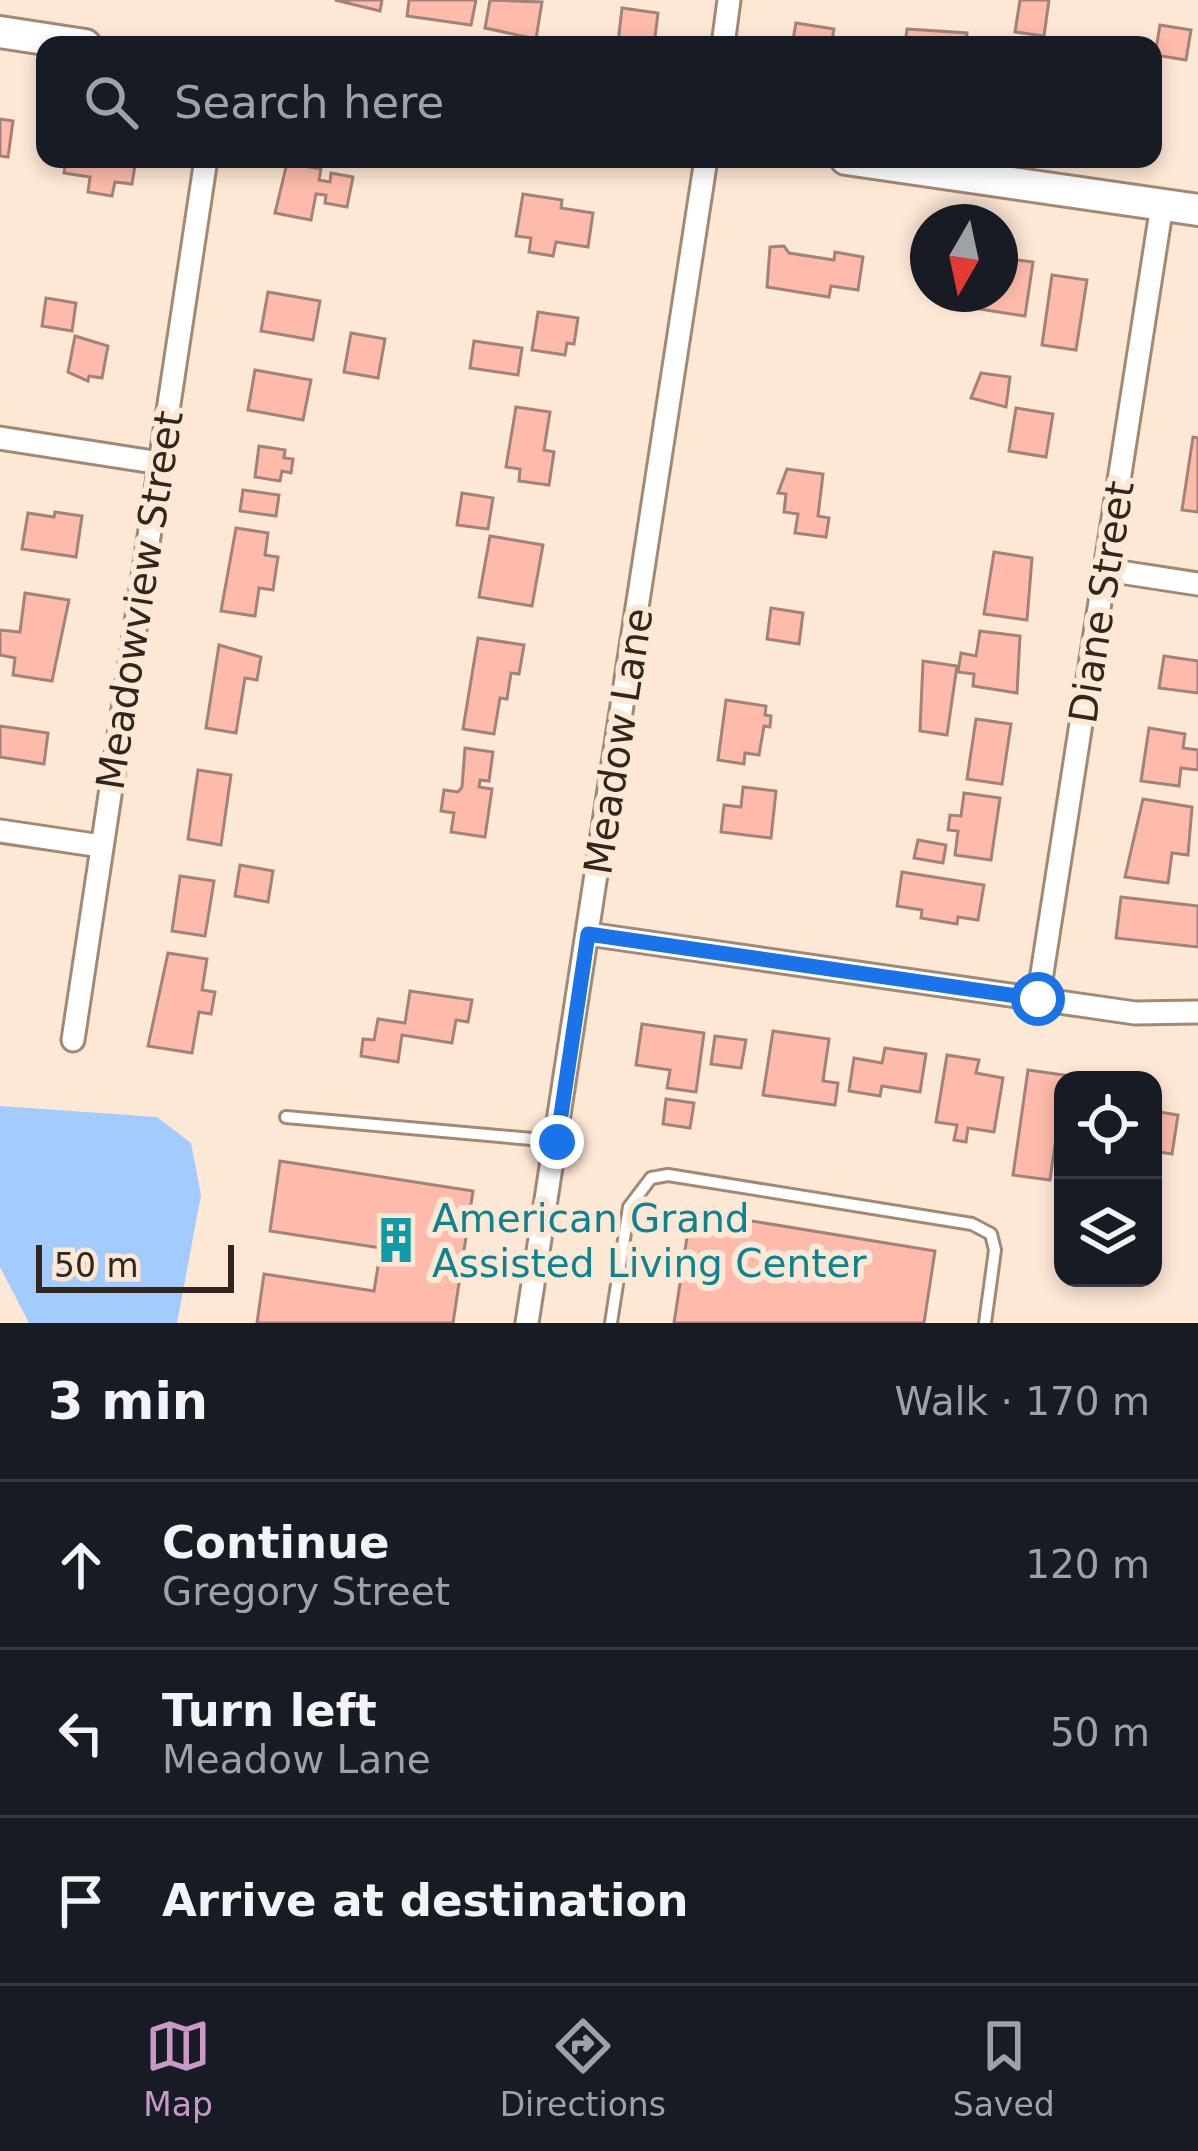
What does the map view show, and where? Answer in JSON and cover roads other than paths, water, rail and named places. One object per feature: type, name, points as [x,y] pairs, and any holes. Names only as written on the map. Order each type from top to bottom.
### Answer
[{"type":"main road","points":[[0,32],[36,38]]},
{"type":"main road","points":[[908,168],[1198,210]]},
{"type":"street","points":[[724,36],[729,0]]},
{"type":"street","name":"Meadowview Street","points":[[73,1040],[205,168]]},
{"type":"street","name":"Meadow Lane","points":[[526,1323],[705,168]]},
{"type":"street","name":"Diane Street","points":[[1038,999],[1162,205]]},
{"type":"street","points":[[0,438],[160,463]]},
{"type":"street","points":[[1107,570],[1198,584]]},
{"type":"street","points":[[0,831],[101,846]]},
{"type":"street","points":[[588,934],[1152,1014],[1198,1012]]},
{"type":"lane","points":[[286,1117],[557,1142]]},
{"type":"lane","points":[[611,1323],[628,1207],[651,1178],[668,1175],[972,1223],[991,1234],[995,1250],[985,1323]]},
{"type":"water","points":[[0,1106],[157,1117],[191,1143],[201,1195],[177,1323],[29,1323],[0,1267]]},
{"type":"place","name":"American Grand Assisted Living Center","points":[[396,1240]]}]
